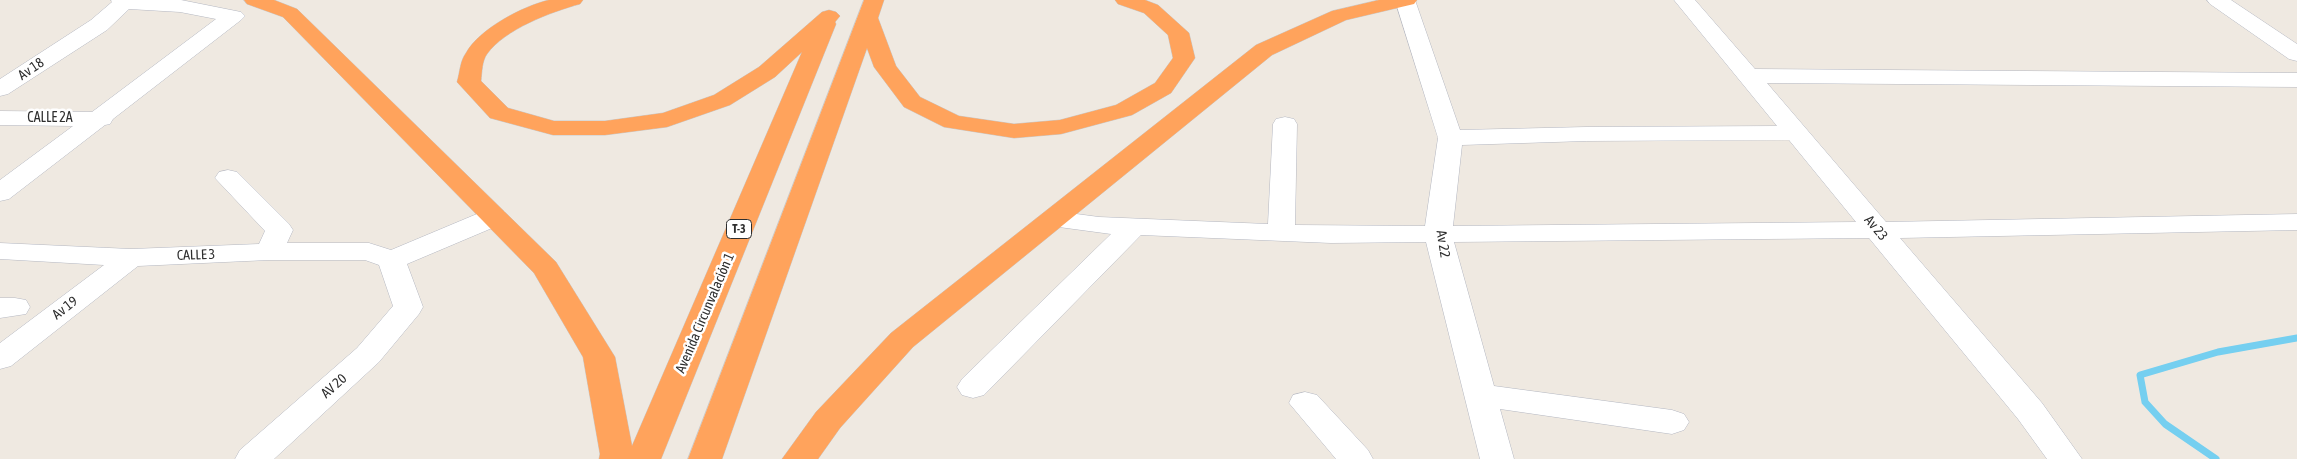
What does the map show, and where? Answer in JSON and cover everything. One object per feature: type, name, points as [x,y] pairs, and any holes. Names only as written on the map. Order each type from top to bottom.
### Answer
[{"type":"highway","points":[[254,0],[290,12],[546,268],[599,357],[618,454],[616,459]]},
{"type":"highway","points":[[573,0],[556,4],[510,24],[476,53],[469,82],[499,113],[553,128],[605,128],[667,120],[722,100],[767,72],[832,8]]},
{"type":"highway","points":[[870,9],[885,67],[912,102],[953,122],[1014,131],[1061,126],[1124,110],[1163,88],[1184,58],[1178,33],[1151,9],[1126,0]]},
{"type":"highway","points":[[798,459],[828,420],[902,340],[1264,50],[1339,15],[1406,0]]},
{"type":"highway","name":"Avenida Circunvalación 1","points":[[644,459],[832,8]]},
{"type":"highway","points":[[705,459],[870,9]]},
{"type":"street","name":"Av 22","points":[[1406,0],[1450,138],[1438,234],[1497,459]]},
{"type":"street","name":"Av 23","points":[[1684,0],[2030,411],[2065,459]]},
{"type":"street","points":[[2217,0],[2297,54]]},
{"type":"street","points":[[0,193],[101,119],[234,16],[180,6],[123,1]]},
{"type":"street","name":"Av 18","points":[[0,89],[98,25],[123,1]]},
{"type":"street","points":[[1747,76],[2297,80]]},
{"type":"street","name":"CALLE 2A","points":[[0,118],[101,119]]},
{"type":"street","points":[[1281,232],[1285,124]]},
{"type":"street","points":[[1450,138],[1586,134],[1795,133]]},
{"type":"street","points":[[228,178],[279,230],[269,252]]},
{"type":"street","points":[[391,260],[494,217]]},
{"type":"street","points":[[1054,219],[1134,227],[1331,234],[1877,230],[2297,222]]},
{"type":"street","points":[[973,387],[1134,227]]},
{"type":"street","name":"CALLE 3","points":[[0,251],[131,258],[369,250],[391,260]]},
{"type":"street","name":"Av 19","points":[[0,359],[131,258]]},
{"type":"street","name":"AV 20","points":[[252,459],[368,355],[408,307],[391,260]]},
{"type":"street","points":[[1480,394],[1672,422]]},
{"type":"street","points":[[1305,404],[1356,459]]},
{"type":"waterway","points":[[2216,459],[2165,424],[2145,402],[2140,375],[2218,352],[2297,338]]}]
